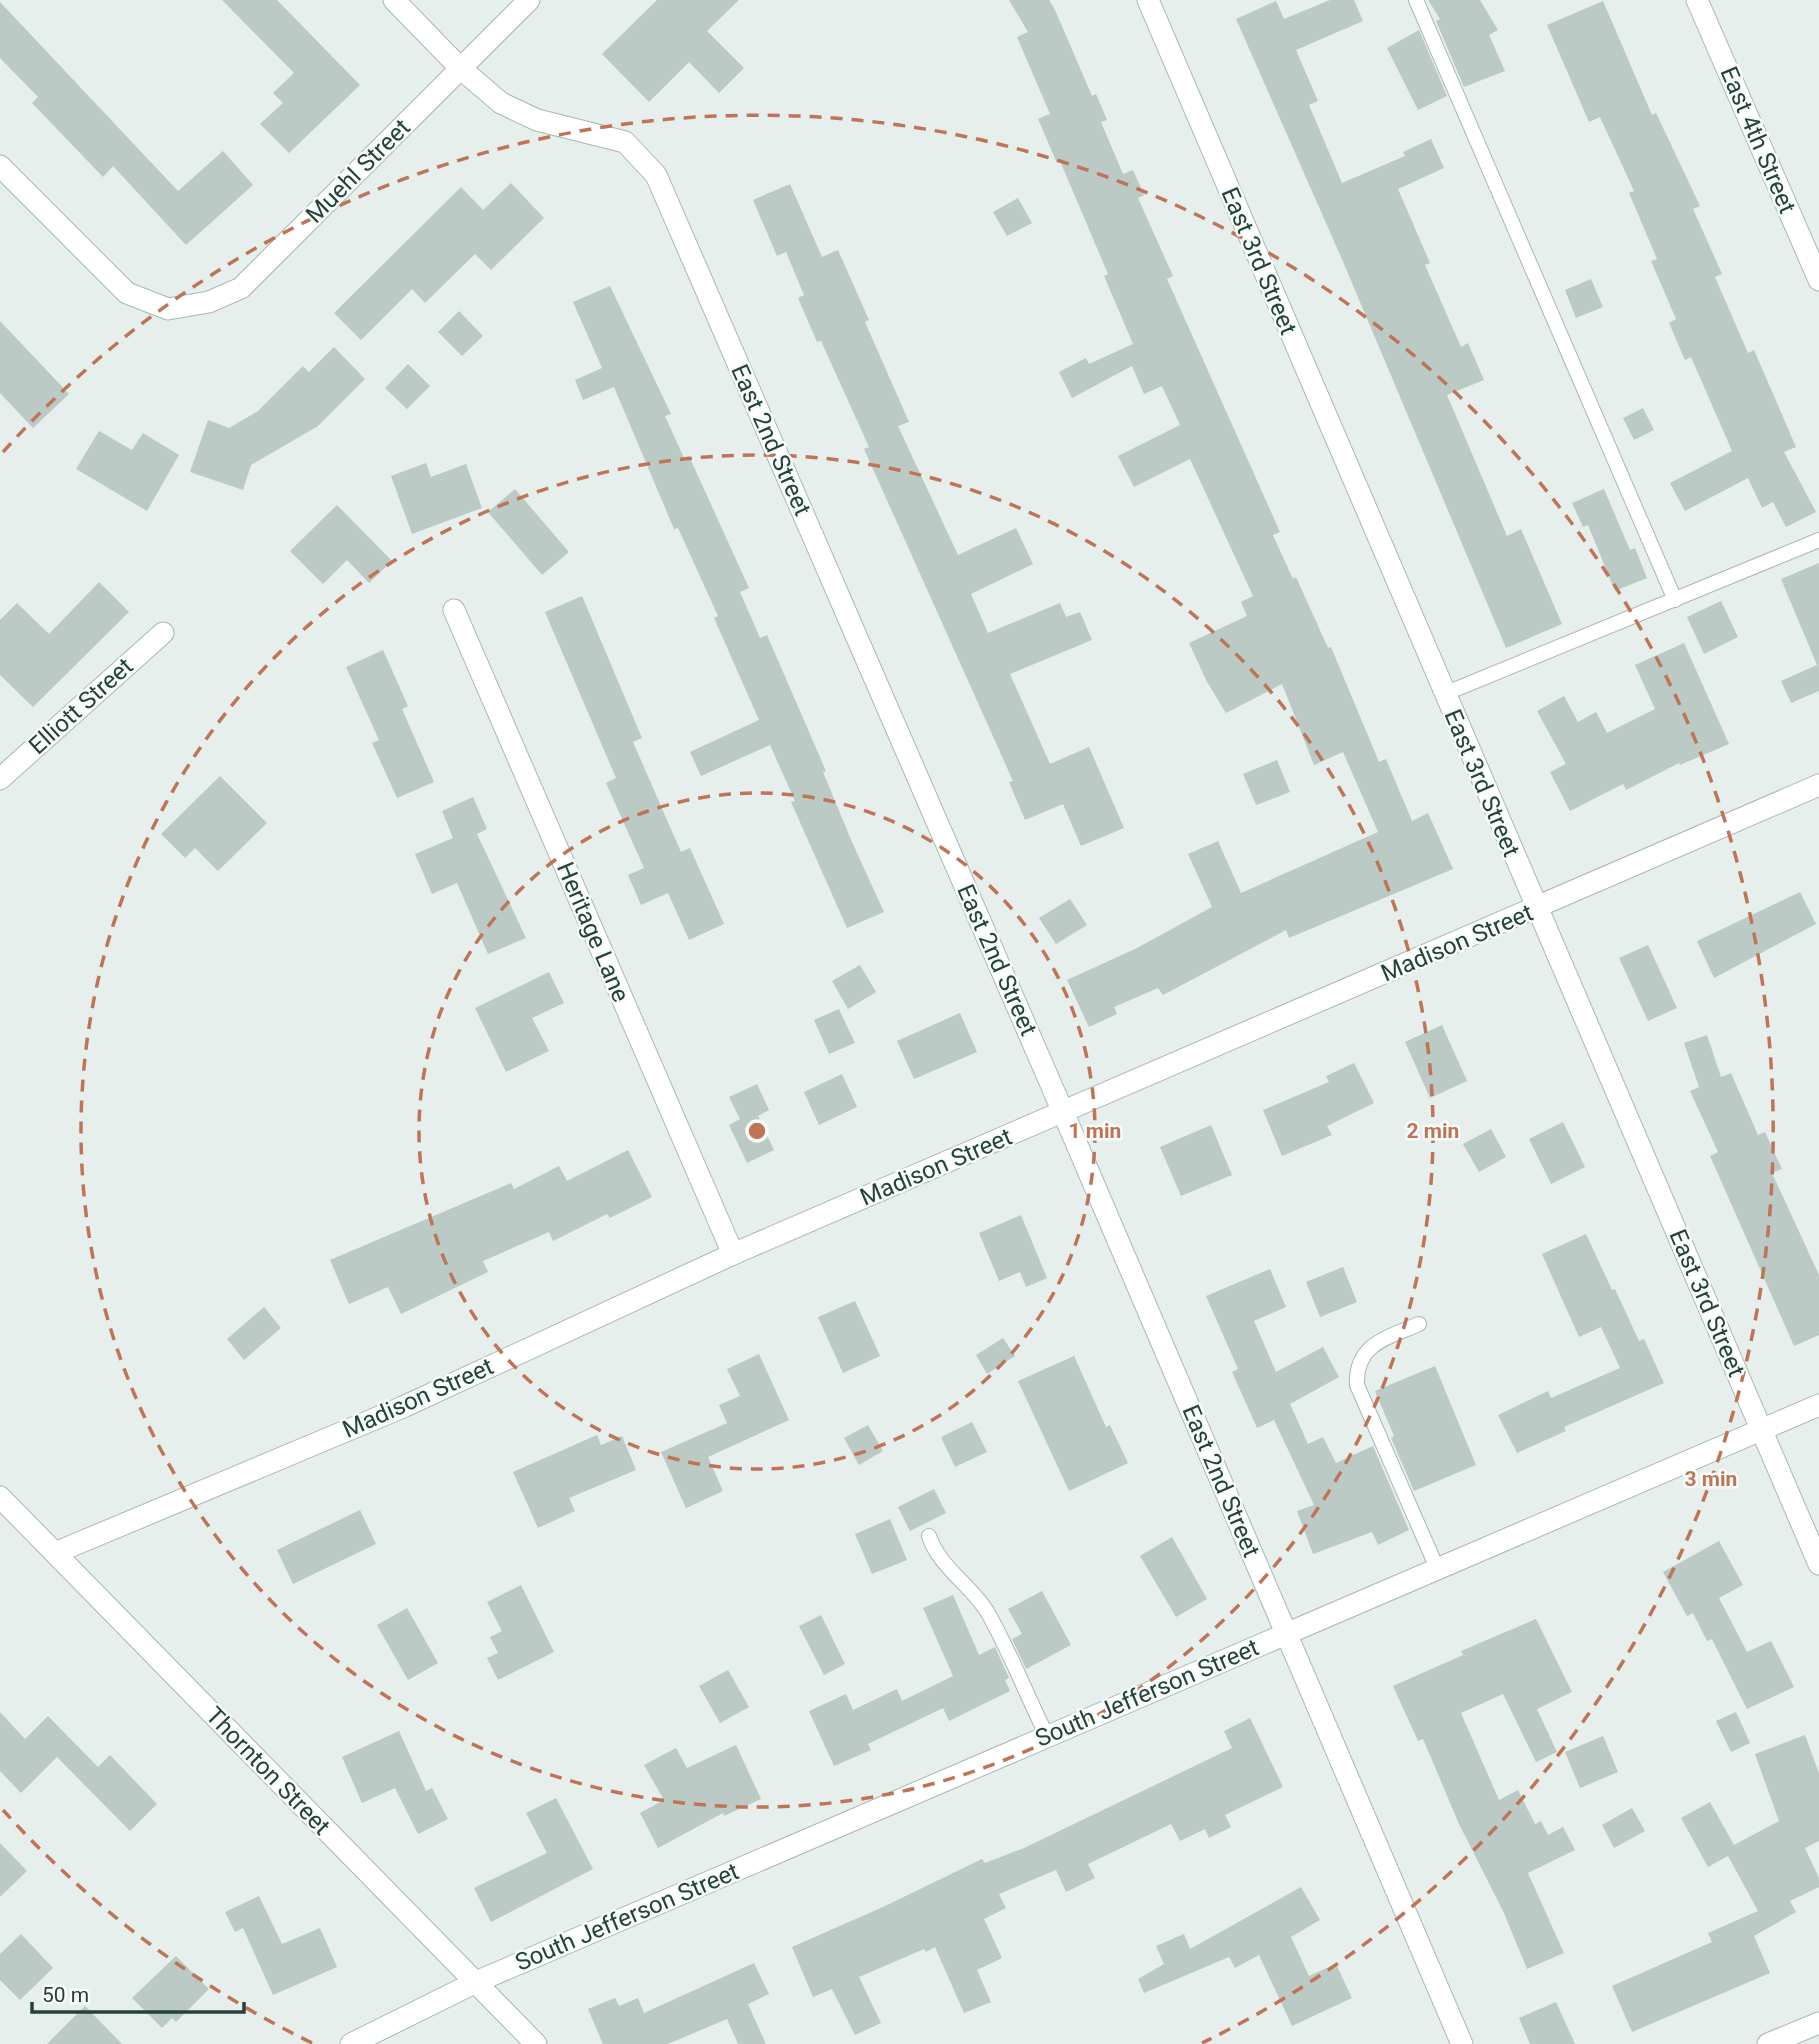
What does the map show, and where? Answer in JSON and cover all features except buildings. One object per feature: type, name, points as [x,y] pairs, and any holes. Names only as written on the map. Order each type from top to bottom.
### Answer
[{"type":"street","name":"East 2nd Street","points":[[394,0],[460,68],[501,103],[537,120],[625,142],[656,175],[1063,1112],[1462,2044]]},
{"type":"street","name":"Muehl Street","points":[[0,166],[127,293],[168,309],[209,302],[241,288],[529,0]]},
{"type":"street","name":"East 3rd Street","points":[[1148,0],[1819,1564]]},
{"type":"street","name":"East 4th Street","points":[[1697,0],[1817,269]]},
{"type":"street","name":"Heritage Lane","points":[[454,610],[733,1254]]},
{"type":"street","name":"Elliott Street","points":[[0,779],[163,633]]},
{"type":"street","name":"Madison Street","points":[[55,1553],[403,1407],[733,1254],[1819,785]]},
{"type":"street","name":"South Jefferson Street","points":[[351,2044],[476,1982],[1819,1405]]},
{"type":"street","name":"Thornton Street","points":[[0,1497],[536,2044]]},
{"type":"street","points":[[1768,2044],[1819,2023]]},
{"type":"lane","points":[[1416,0],[1675,600]]},
{"type":"lane","points":[[1444,694],[1819,540]]},
{"type":"lane","points":[[1419,1324],[1365,1351],[1356,1367],[1357,1385],[1437,1568]]},
{"type":"lane","points":[[929,1536],[932,1546],[987,1612],[1047,1736]]}]
